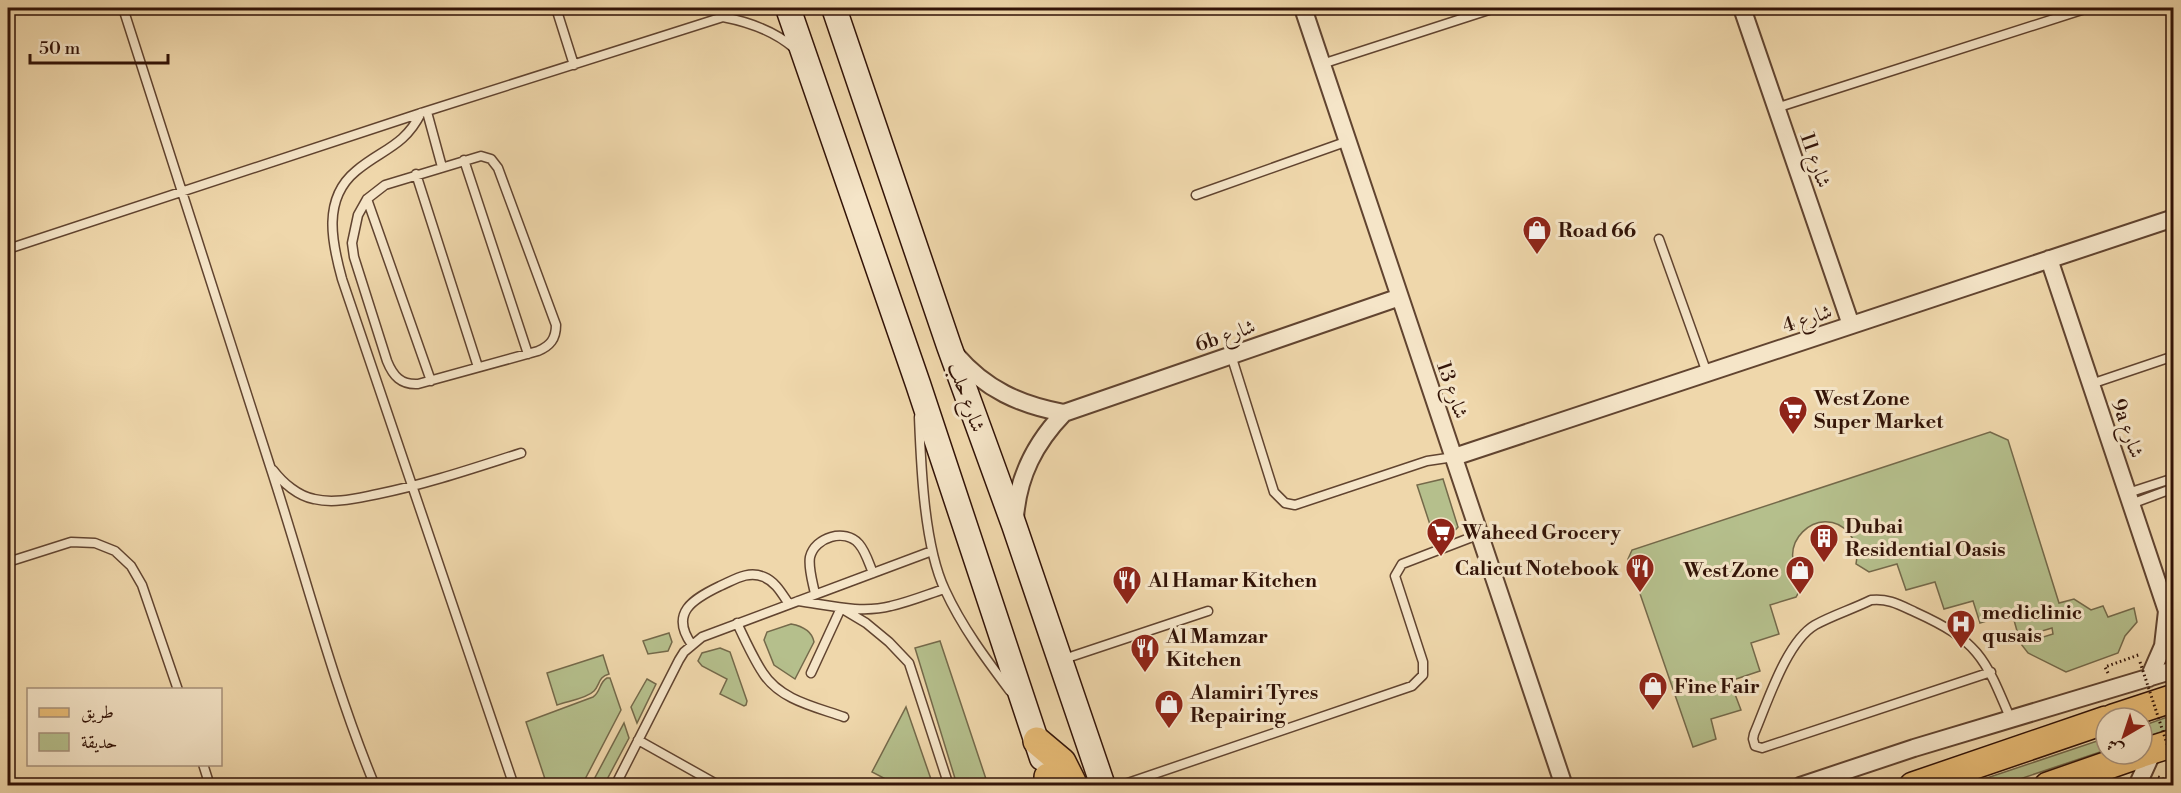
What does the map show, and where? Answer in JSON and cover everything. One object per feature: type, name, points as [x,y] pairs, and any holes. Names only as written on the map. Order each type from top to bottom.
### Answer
[{"type":"main road","points":[[2150,706],[2174,698]]},
{"type":"main road","points":[[1913,786],[2094,724]]},
{"type":"main road","points":[[1037,741],[1062,762],[1074,786]]},
{"type":"main road","points":[[2058,784],[2157,753]]},
{"type":"street","points":[[788,8],[918,384],[1029,715],[1048,783]]},
{"type":"street","name":"شارع حلب","points":[[834,8],[1103,786]]},
{"type":"street","name":"شارع 13","points":[[1303,8],[1561,778]]},
{"type":"street","name":"شارع 11","points":[[1742,8],[1851,325]]},
{"type":"street","name":"شارع 4","points":[[1454,458],[2174,218]]},
{"type":"street","name":"9a شارع","points":[[2049,259],[2170,615],[2163,646],[2149,678]]},
{"type":"street","name":"6b شارع","points":[[949,346],[966,367],[987,385],[1037,408],[1064,412],[1400,297]]},
{"type":"street","name":"6b شارع","points":[[1014,525],[1018,492],[1032,452],[1046,431],[1064,412]]},
{"type":"street","points":[[1800,786],[1914,748],[2174,670]]},
{"type":"street","points":[[2137,786],[2157,753]]},
{"type":"lane","points":[[123,8],[314,609],[360,749],[375,786]]},
{"type":"lane","points":[[556,8],[574,65]]},
{"type":"lane","points":[[8,249],[424,112],[723,17],[732,8]]},
{"type":"lane","points":[[1322,64],[1495,8]]},
{"type":"lane","points":[[1776,108],[2088,8]]},
{"type":"lane","points":[[723,17],[745,21],[767,30],[787,42],[804,57]]},
{"type":"lane","points":[[424,112],[442,167]]},
{"type":"lane","points":[[424,112],[408,135],[356,171],[345,182],[334,209],[332,222],[334,250],[514,786]]},
{"type":"lane","points":[[1196,195],[1348,141]]},
{"type":"lane","points":[[486,157],[491,159],[498,168],[556,326],[555,336],[549,345],[528,354],[431,381],[418,384],[405,383],[394,375],[387,361],[358,271],[352,243],[358,215],[367,199],[385,184],[464,160],[486,157]]},
{"type":"lane","points":[[464,160],[528,354]]},
{"type":"lane","points":[[416,174],[478,368]]},
{"type":"lane","points":[[367,199],[431,381]]},
{"type":"lane","points":[[1659,239],[1707,373]]},
{"type":"lane","points":[[1231,355],[1274,492],[1285,503],[1294,505],[1427,461],[1454,458]]},
{"type":"lane","points":[[2091,384],[2174,356]]},
{"type":"lane","points":[[918,384],[923,474],[932,551],[944,589],[968,631],[1029,715]]},
{"type":"lane","points":[[271,468],[299,493],[312,499],[348,500],[412,487],[521,453]]},
{"type":"lane","points":[[2129,498],[2174,478]]},
{"type":"lane","points":[[2129,498],[2174,488]]},
{"type":"lane","points":[[1119,786],[1412,686],[1423,675],[1423,662],[1395,576],[1397,570],[1402,564],[1480,534]]},
{"type":"lane","points":[[815,594],[810,565],[811,554],[817,545],[831,537],[853,538],[863,550],[873,573]]},
{"type":"lane","points":[[8,562],[71,542],[95,543],[115,551],[131,566],[142,585],[177,688]]},
{"type":"lane","points":[[615,786],[679,660],[702,637],[932,551]]},
{"type":"lane","points":[[692,645],[687,638],[683,623],[687,607],[699,596],[742,576],[757,575],[765,578],[793,602],[841,608],[890,607],[944,589]]},
{"type":"lane","points":[[1991,672],[1762,748],[1755,746],[1753,742],[1754,734],[1784,664],[1802,638],[1813,626],[1871,600],[1883,599],[1894,602],[1947,628],[1971,645],[1991,672],[2011,720]]},
{"type":"lane","points":[[812,673],[841,608]]},
{"type":"lane","points":[[841,608],[866,623],[909,663],[950,786]]},
{"type":"lane","points":[[1061,660],[1208,611]]},
{"type":"lane","points":[[737,623],[763,674],[771,683],[790,697],[844,717]]},
{"type":"lane","points":[[638,740],[720,786]]},
{"type":"lane","points":[[203,766],[210,786]]},
{"type":"path","points":[[2140,662],[2157,753]]},
{"type":"green space","points":[[1990,432],[2008,440],[2059,603],[2074,599],[2091,610],[2103,606],[2108,617],[2134,608],[2137,622],[2125,636],[2118,653],[2066,672],[2028,653],[2021,644],[2053,634],[2052,628],[2019,638],[2012,613],[1980,623],[1973,601],[1944,609],[1935,582],[1906,590],[1897,564],[1869,572],[1856,564],[1856,548],[1849,533],[1837,524],[1825,522],[1813,525],[1795,542],[1793,555],[1795,568],[1805,581],[1796,597],[1770,605],[1779,634],[1751,643],[1760,671],[1730,681],[1741,710],[1711,719],[1716,739],[1693,747],[1628,559],[1632,550]]},
{"type":"green space","points":[[1443,479],[1458,527],[1438,549],[1417,485]]},
{"type":"green space","points":[[791,624],[806,630],[814,642],[795,679],[774,665],[764,640],[767,632]]},
{"type":"green space","points":[[669,633],[672,642],[668,651],[648,654],[643,641]]},
{"type":"green space","points":[[940,641],[988,785],[957,785],[915,648]]},
{"type":"green space","points":[[720,648],[730,652],[747,701],[744,706],[720,694],[727,679],[702,666],[698,661],[702,653]]},
{"type":"green space","points":[[603,655],[609,674],[601,679],[596,689],[591,694],[557,705],[547,673]]},
{"type":"green space","points":[[607,678],[610,678],[621,710],[582,785],[547,785],[526,722],[593,697]]},
{"type":"green space","points":[[647,679],[656,684],[637,723],[631,707]]},
{"type":"green space","points":[[906,707],[933,785],[897,785],[872,772]]},
{"type":"green space","points":[[2173,715],[2173,728],[2154,734],[2154,722]]},
{"type":"green space","points":[[624,723],[629,738],[604,785],[591,785]]},
{"type":"green space","points":[[2094,742],[2094,754],[2002,785],[1966,785]]},
{"type":"place","name":"Road 66","points":[[1537,256]]},
{"type":"place","name":"West Zone Super Market","points":[[1793,436]]},
{"type":"place","name":"Waheed Grocery","points":[[1441,558]]},
{"type":"place","name":"Dubai Residential Oasis","points":[[1824,564]]},
{"type":"place","name":"Calicut Notebook","points":[[1640,594]]},
{"type":"place","name":"West Zone","points":[[1800,596]]},
{"type":"place","name":"Al Hamar Kitchen","points":[[1127,606]]},
{"type":"place","name":"mediclinic qusais","points":[[1961,650]]},
{"type":"place","name":"Al Mamzar Kitchen","points":[[1145,674]]},
{"type":"place","name":"Fine Fair","points":[[1653,712]]},
{"type":"place","name":"Alamiri Tyres Repairing","points":[[1169,730]]}]
